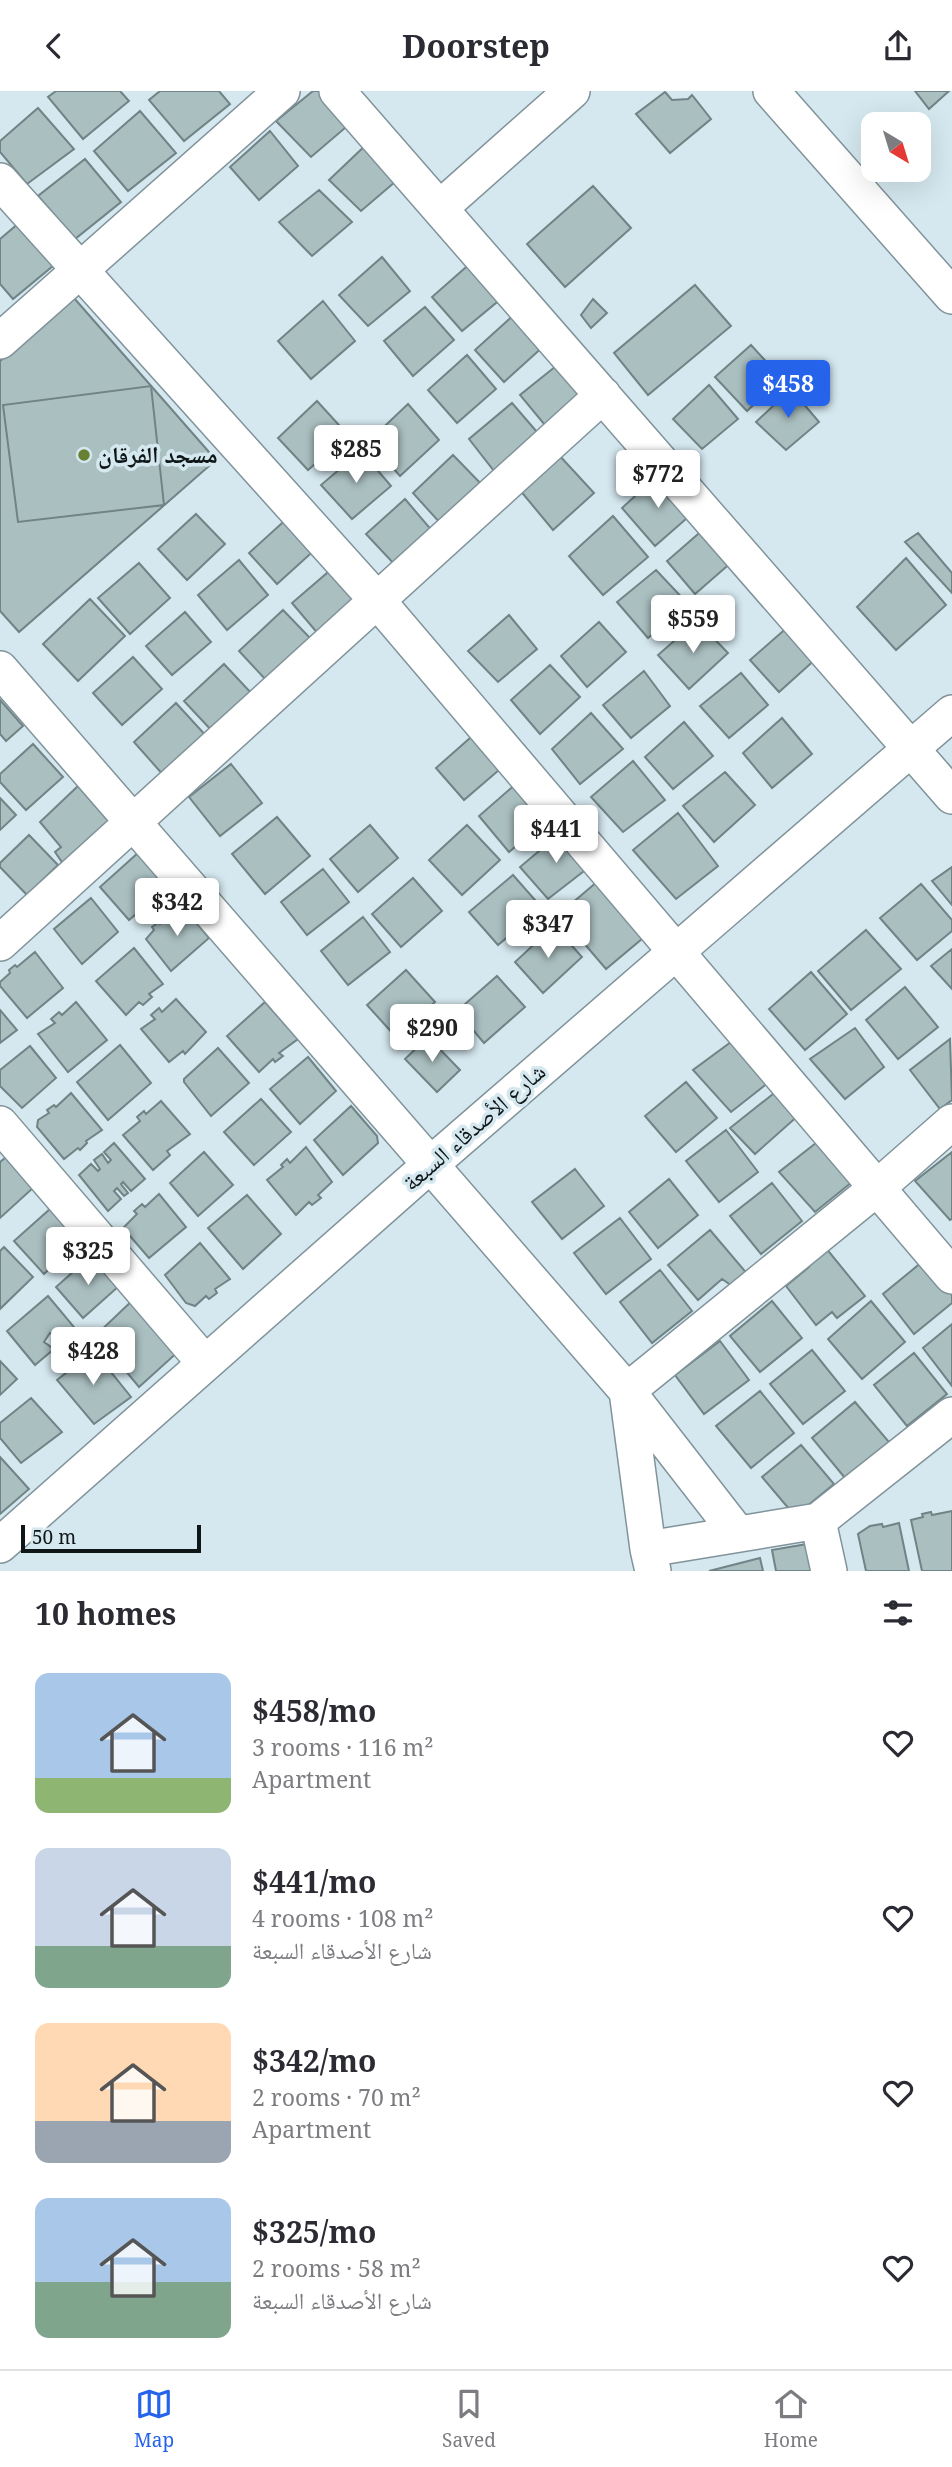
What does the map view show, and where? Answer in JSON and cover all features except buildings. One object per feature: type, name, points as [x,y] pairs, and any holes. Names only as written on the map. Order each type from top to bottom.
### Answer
[{"type":"street","points":[[0,341],[282,91]]},
{"type":"street","points":[[337,91],[952,796]]},
{"type":"street","points":[[440,208],[572,91]]},
{"type":"street","points":[[771,91],[952,296]]},
{"type":"street","points":[[0,181],[376,599],[952,1276]]},
{"type":"street","points":[[0,943],[603,395]]},
{"type":"street","points":[[0,669],[627,1391],[738,1534]]},
{"type":"street","name":"شارع الأصدقاء السبعة","points":[[0,1545],[430,1164],[952,713]]},
{"type":"street","points":[[627,1391],[878,1187],[952,1122]]},
{"type":"street","points":[[0,1124],[204,1362]]},
{"type":"street","points":[[627,1391],[650,1560],[738,1534],[818,1521],[952,1415]]},
{"type":"street","points":[[818,1521],[829,1571]]},
{"type":"place","name":"مسجد الفرقان","points":[[84,455]]}]
